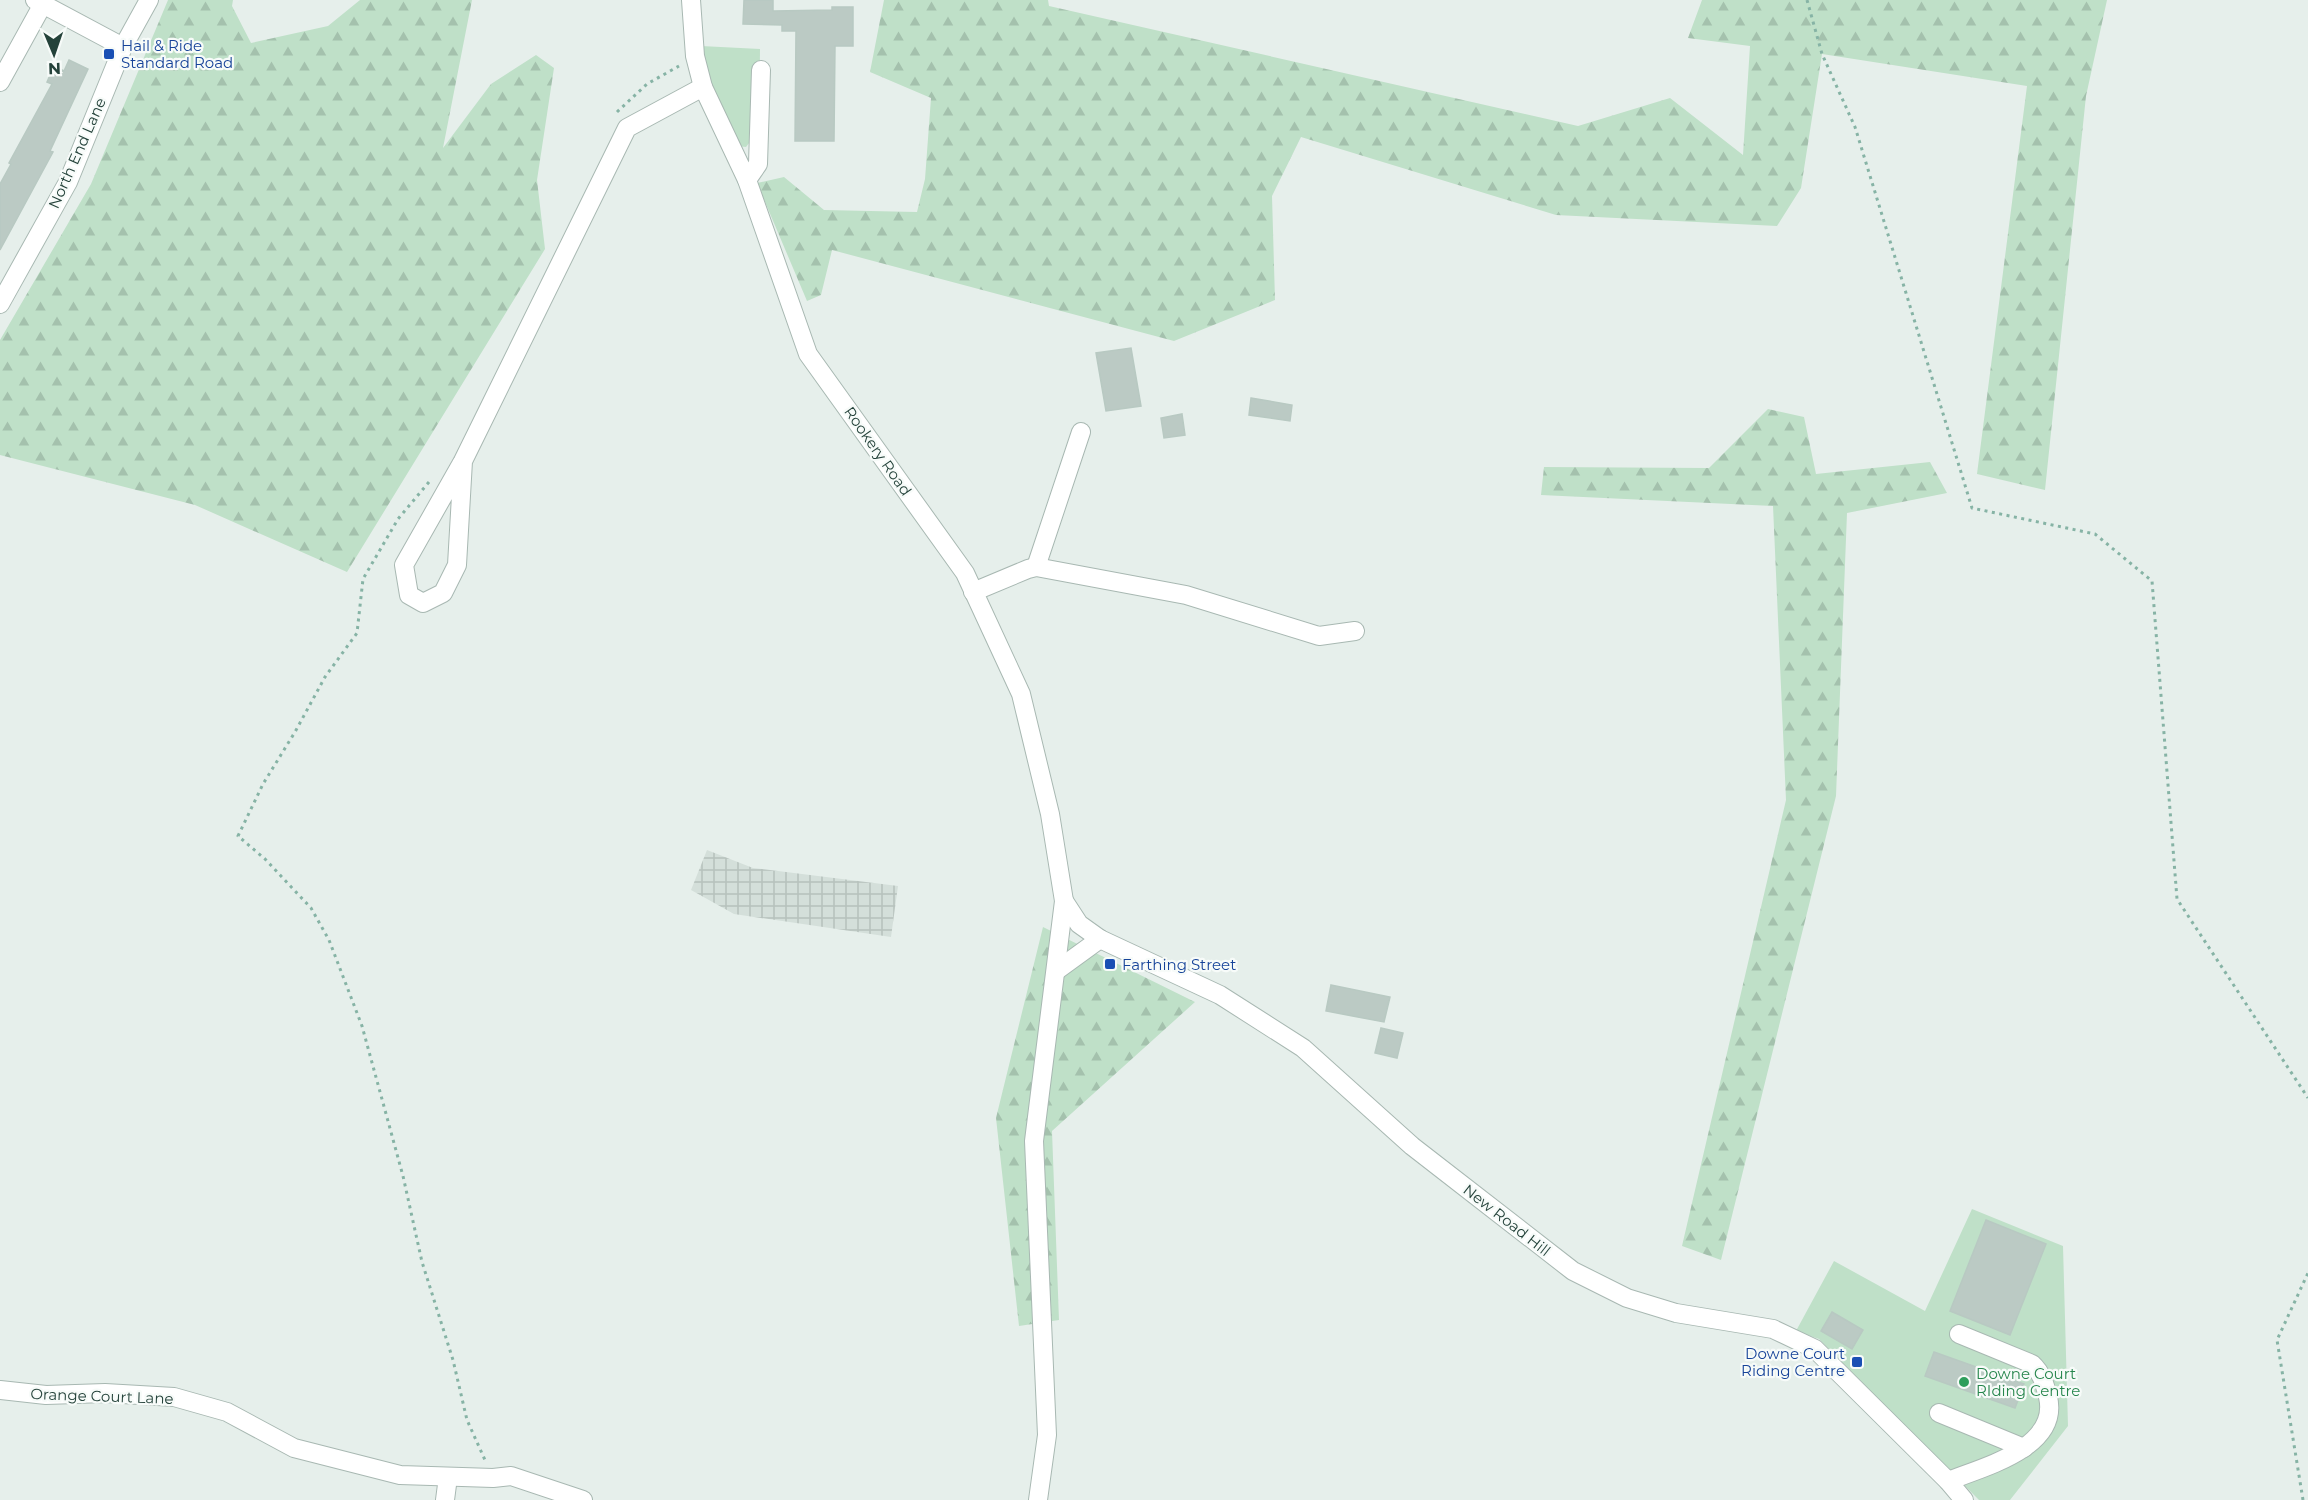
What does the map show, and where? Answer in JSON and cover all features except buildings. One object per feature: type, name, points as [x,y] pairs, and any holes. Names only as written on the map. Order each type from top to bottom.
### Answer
[{"type":"street","name":"North End Lane","points":[[0,304],[68,182],[123,47],[148,0]]},
{"type":"street","name":"Rookery Road","points":[[691,0],[695,56],[703,87],[747,180],[808,354],[965,573],[1021,694],[1050,814],[1064,901]]},
{"type":"street","points":[[0,82],[39,2],[123,47]]},
{"type":"street","points":[[747,180],[758,164],[761,70]]},
{"type":"street","points":[[463,461],[457,565],[443,593],[423,603],[409,595],[404,565],[463,461],[627,128],[703,87]]},
{"type":"street","points":[[1036,567],[1081,432]]},
{"type":"street","points":[[973,592],[1036,567],[1186,595],[1319,636],[1355,631]]},
{"type":"street","points":[[1038,1500],[1047,1435],[1034,1141],[1064,901]]},
{"type":"street","name":"New Road Hill","points":[[1064,901],[1079,924],[1100,939],[1220,995],[1303,1048],[1412,1146],[1573,1271],[1627,1298],[1676,1313],[1773,1329],[1815,1349],[1948,1481],[1964,1500]]},
{"type":"street","points":[[1056,971],[1100,939]]},
{"type":"street","points":[[1948,1481],[2024,1448],[2044,1430],[2050,1413],[2047,1390],[2041,1374],[2032,1364],[1959,1334]]},
{"type":"street","name":"Orange Court Lane","points":[[0,1390],[46,1395],[105,1393],[174,1397],[227,1412],[294,1449],[400,1475],[493,1478],[511,1476],[583,1500]]},
{"type":"street","points":[[1939,1413],[2024,1448]]},
{"type":"street","points":[[445,1500],[448,1477]]},
{"type":"path","points":[[1807,0],[1822,54],[1855,127],[1972,508],[2095,534],[2152,581],[2176,899],[2308,1098]]},
{"type":"path","points":[[616,112],[647,84],[695,56]]},
{"type":"path","points":[[435,475],[398,519],[363,579],[357,633],[325,677],[263,784],[238,836],[265,859],[311,908],[329,940],[362,1026],[403,1176],[422,1262],[453,1360],[466,1420],[493,1478]]},
{"type":"path","points":[[2303,1500],[2277,1340],[2308,1273]]},
{"type":"shaded area","points":[[707,850],[753,868],[898,886],[891,937],[734,914],[691,890]]},
{"type":"green space","points":[[168,0],[233,0],[232,6],[251,43],[328,26],[360,0],[472,0],[443,148],[491,84],[536,55],[554,68],[537,180],[545,249],[347,572],[195,505],[0,455],[0,340],[91,184]]},
{"type":"green space","points":[[884,0],[1048,0],[1049,6],[1578,126],[1670,98],[1743,155],[1750,46],[1688,38],[1702,0],[2107,0],[2086,96],[2045,490],[1977,474],[2027,86],[1822,54],[1801,188],[1777,226],[1556,215],[1301,137],[1272,196],[1275,300],[1174,341],[832,250],[821,295],[807,301],[757,183],[784,177],[824,210],[917,212],[925,179],[931,98],[870,72]]},
{"type":"green space","points":[[701,46],[760,49],[759,130],[746,147],[737,146],[708,86]]},
{"type":"green space","points":[[1768,409],[1804,417],[1816,474],[1930,462],[1947,493],[1847,513],[1836,796],[1721,1260],[1682,1246],[1786,800],[1773,506],[1541,495],[1544,467],[1709,468]]},
{"type":"green space","points":[[1043,927],[1195,1002],[1052,1131],[1059,1320],[1019,1326],[996,1118]]},
{"type":"green space","name":"Downe Court RIding Centre","points":[[1972,1209],[2063,1246],[2068,1426],[2010,1500],[1979,1500],[1819,1339],[1796,1331],[1834,1261],[1925,1311]]},
{"type":"place","name":"Hail & Ride Standard Road","points":[[109,54]]},
{"type":"place","name":"Farthing Street","points":[[1110,964]]},
{"type":"place","name":"Downe Court Riding Centre","points":[[1857,1362]]},
{"type":"place","name":"Downe Court RIding Centre","points":[[1964,1382]]}]
